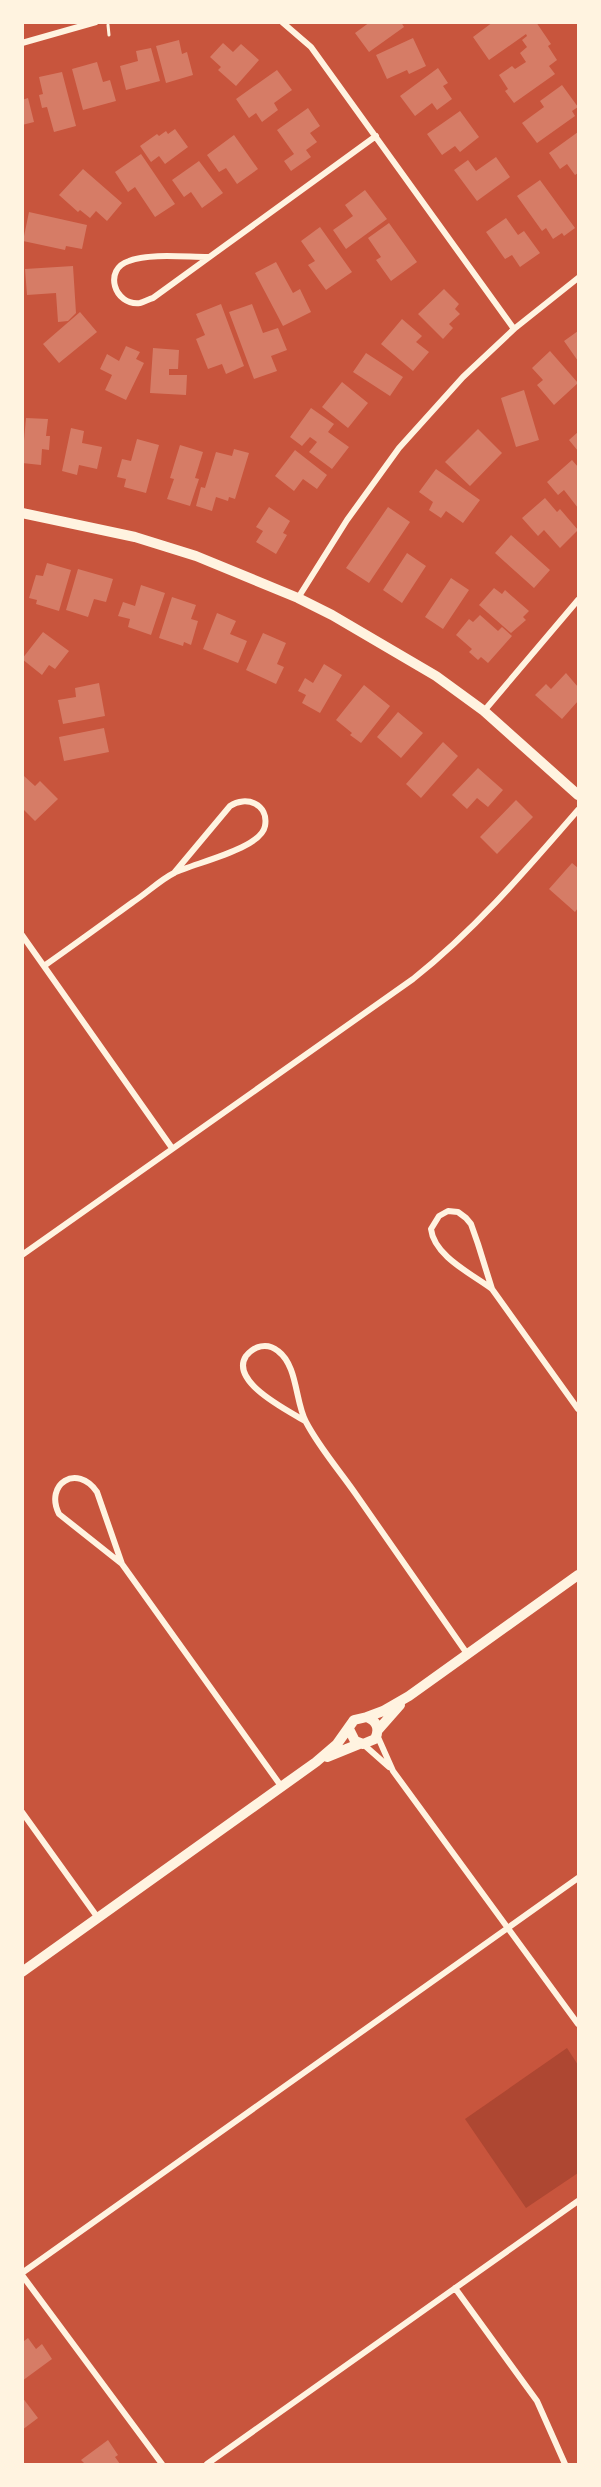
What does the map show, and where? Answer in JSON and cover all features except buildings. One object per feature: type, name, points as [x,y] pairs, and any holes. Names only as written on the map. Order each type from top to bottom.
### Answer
[{"type":"street","points":[[22,43],[96,22]]},
{"type":"street","points":[[282,22],[311,47],[514,329]]},
{"type":"street","points":[[208,256],[141,258],[127,261],[118,267],[113,284],[119,294],[127,300],[139,303],[153,298],[376,136]]},
{"type":"street","points":[[298,598],[347,520],[399,448],[463,377],[514,329],[579,278]]},
{"type":"street","points":[[22,513],[135,537],[196,556],[298,598],[332,615],[436,676],[484,711],[579,795]]},
{"type":"street","points":[[484,711],[579,600]]},
{"type":"street","points":[[44,966],[174,873],[230,806],[238,800],[255,803],[263,811],[266,819],[264,830],[255,840],[174,873]]},
{"type":"street","points":[[22,1255],[413,979],[446,953],[499,900],[579,810]]},
{"type":"street","points":[[22,935],[172,1148]]},
{"type":"street","points":[[492,1289],[453,1261],[435,1243],[430,1229],[439,1216],[448,1211],[458,1212],[471,1224],[492,1289],[579,1409]]},
{"type":"street","points":[[305,1421],[250,1383],[244,1368],[244,1360],[252,1349],[259,1346],[273,1348],[285,1359],[305,1421],[468,1655]]},
{"type":"street","points":[[122,1564],[97,1492],[92,1484],[82,1479],[69,1478],[61,1484],[55,1496],[54,1504],[59,1514],[122,1564],[281,1786]]},
{"type":"street","points":[[22,1972],[316,1762],[337,1744],[350,1729],[354,1720],[383,1711],[409,1696],[579,1575]]},
{"type":"street","points":[[316,1762],[361,1744],[372,1742],[409,1696]]},
{"type":"street","points":[[368,1717],[375,1722],[377,1733],[393,1771],[579,2024]]},
{"type":"street","points":[[350,1729],[352,1738],[393,1771]]},
{"type":"street","points":[[22,1812],[98,1918]]},
{"type":"street","points":[[162,2464],[22,2274],[579,1878]]},
{"type":"street","points":[[207,2464],[579,2201]]},
{"type":"street","points":[[455,2288],[537,2402],[565,2464]]},
{"type":"path","points":[[108,22],[110,35]]},
{"type":"shaded area","points":[[567,2048],[578,2065],[578,2173],[526,2208],[465,2119]]}]
